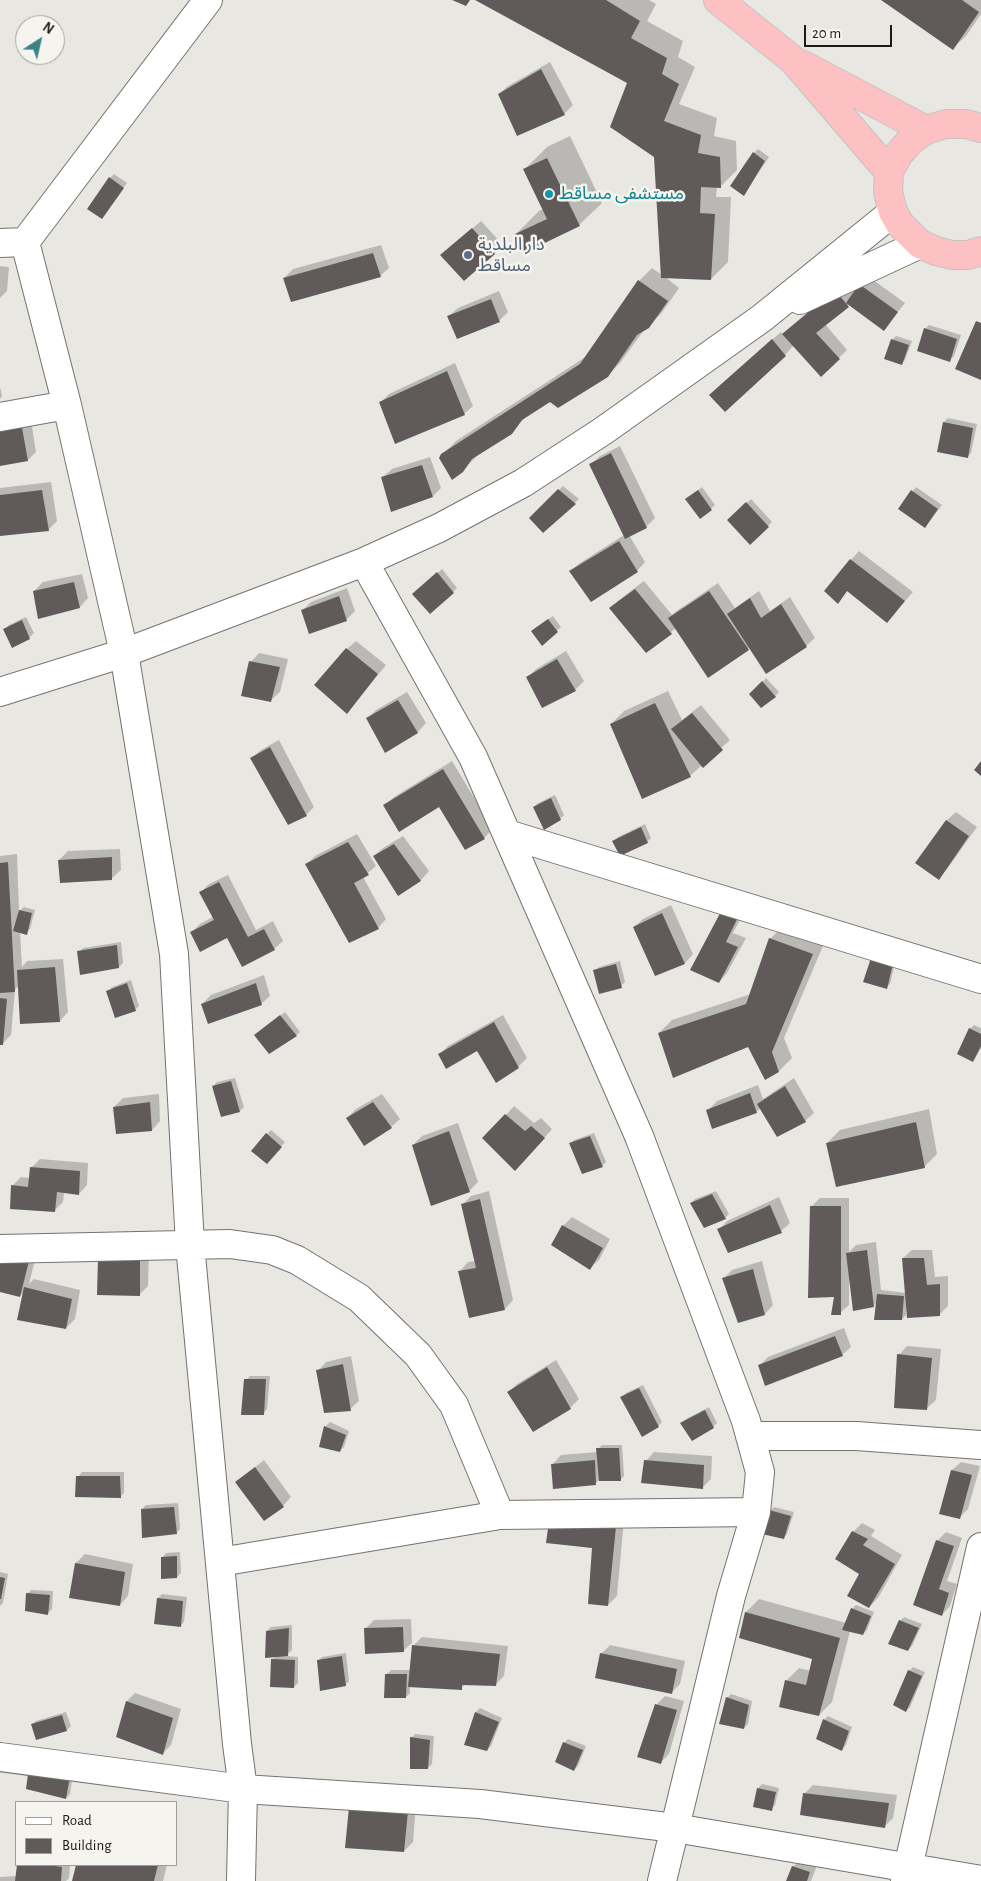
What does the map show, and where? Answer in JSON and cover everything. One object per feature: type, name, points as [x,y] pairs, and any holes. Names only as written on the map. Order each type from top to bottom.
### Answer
[{"type":"highway","points":[[718,0],[793,60],[889,172]]},
{"type":"highway","points":[[793,60],[926,130]]},
{"type":"highway","points":[[981,128],[966,124],[946,124],[926,130],[910,140],[898,155],[889,172],[888,192],[893,212],[900,224],[920,244],[952,255],[981,251]]},
{"type":"street","points":[[208,0],[13,243],[67,405],[124,653],[174,954],[190,1245],[243,1789],[241,1881]]},
{"type":"street","points":[[0,692],[124,653],[364,562],[439,528],[523,483],[603,432],[762,318],[893,212]]},
{"type":"street","points":[[762,318],[920,244]]},
{"type":"street","points":[[0,417],[67,405]]},
{"type":"street","points":[[364,562],[473,758],[507,834],[638,1136],[750,1436],[760,1472],[756,1512],[731,1596],[662,1881]]},
{"type":"street","points":[[507,834],[981,979]]},
{"type":"street","points":[[0,1249],[230,1244],[272,1250],[297,1260],[359,1298],[418,1355],[454,1405],[500,1515]]},
{"type":"street","points":[[750,1436],[856,1436],[981,1445]]},
{"type":"street","points":[[220,1562],[500,1515],[756,1512]]},
{"type":"street","points":[[906,1875],[981,1547]]},
{"type":"street","points":[[0,1757],[243,1789],[480,1804],[675,1828],[906,1875],[981,1880]]},
{"type":"building","points":[[452,0],[470,0],[466,6]]},
{"type":"building","points":[[475,0],[606,0],[640,21],[631,38],[667,58],[662,74],[679,84],[664,121],[701,135],[698,153],[720,157],[721,188],[701,187],[700,213],[715,214],[711,280],[661,278],[654,157],[610,127],[627,83]]},
{"type":"building","points":[[881,0],[962,0],[979,12],[953,50]]},
{"type":"building","points":[[541,69],[565,115],[517,136],[498,94]]},
{"type":"building","points":[[753,152],[765,161],[744,196],[730,186]]},
{"type":"building","name":"مستشفى مساقط","points":[[547,158],[580,226],[524,253],[515,234],[547,219],[523,169]]},
{"type":"building","points":[[109,177],[124,188],[102,219],[87,209]]},
{"type":"building","name":"دار البلدية مساقط","points":[[472,228],[495,254],[464,281],[440,255]]},
{"type":"building","points":[[373,253],[381,277],[291,302],[283,278]]},
{"type":"building","points":[[638,280],[668,301],[649,328],[637,335],[608,377],[558,408],[550,402],[522,420],[512,434],[472,459],[463,472],[452,480],[439,458],[441,454],[580,364]]},
{"type":"building","points":[[859,284],[898,312],[884,331],[846,303]]},
{"type":"building","points":[[835,290],[849,307],[816,333],[840,359],[821,377],[782,334]]},
{"type":"building","points":[[491,299],[500,322],[457,339],[447,316]]},
{"type":"building","points":[[976,321],[981,323],[981,380],[955,369]]},
{"type":"building","points":[[924,328],[957,339],[950,362],[917,351]]},
{"type":"building","points":[[772,339],[786,356],[725,412],[709,395]]},
{"type":"building","points":[[891,339],[909,345],[902,365],[884,359]]},
{"type":"building","points":[[447,371],[465,415],[395,444],[379,402]]},
{"type":"building","points":[[21,422],[28,461],[0,466],[0,425]]},
{"type":"building","points":[[943,422],[973,428],[968,458],[937,452]]},
{"type":"building","points":[[611,453],[647,528],[625,539],[589,464]]},
{"type":"building","points":[[422,465],[433,497],[391,512],[381,477]]},
{"type":"building","points":[[558,489],[576,504],[543,533],[529,518]]},
{"type":"building","points":[[42,490],[49,531],[0,536],[0,495]]},
{"type":"building","points":[[698,490],[712,510],[700,519],[685,499]]},
{"type":"building","points":[[911,490],[938,509],[925,528],[898,509]]},
{"type":"building","points":[[746,502],[769,527],[750,545],[727,520]]},
{"type":"building","points":[[619,541],[638,572],[591,602],[569,571]]},
{"type":"building","points":[[850,559],[905,601],[887,623],[847,591],[838,604],[824,591]]},
{"type":"building","points":[[437,572],[454,593],[430,614],[412,594]]},
{"type":"building","points":[[74,582],[80,608],[38,619],[33,591]]},
{"type":"building","points":[[635,589],[672,634],[646,653],[609,608]]},
{"type":"building","points":[[709,591],[749,650],[708,678],[668,618]]},
{"type":"building","points":[[339,596],[347,621],[309,634],[301,610]]},
{"type":"building","points":[[750,598],[761,618],[781,604],[807,647],[766,674],[727,614]]},
{"type":"building","points":[[548,619],[558,632],[542,646],[531,631]]},
{"type":"building","points":[[22,620],[30,639],[12,648],[3,629]]},
{"type":"building","points":[[346,648],[378,674],[347,714],[314,685]]},
{"type":"building","points":[[557,659],[576,691],[542,708],[526,677]]},
{"type":"building","points":[[249,661],[280,667],[271,702],[241,696]]},
{"type":"building","points":[[762,681],[776,697],[761,708],[749,694]]},
{"type":"building","points":[[398,700],[418,733],[385,753],[366,718]]},
{"type":"building","points":[[655,703],[691,777],[642,799],[610,724]]},
{"type":"building","points":[[692,713],[723,750],[703,768],[671,729]]},
{"type":"building","points":[[270,747],[307,816],[288,825],[250,758]]},
{"type":"building","points":[[981,761],[981,776],[974,770]]},
{"type":"building","points":[[443,769],[485,839],[465,850],[439,807],[399,832],[383,805]]},
{"type":"building","points":[[551,798],[561,820],[544,830],[533,807]]},
{"type":"building","points":[[946,820],[969,836],[939,880],[915,863]]},
{"type":"building","points":[[641,827],[648,843],[620,856],[612,841]]},
{"type":"building","points":[[348,842],[369,875],[354,883],[379,929],[349,943],[305,864]]},
{"type":"building","points":[[394,844],[421,881],[398,896],[373,856]]},
{"type":"building","points":[[112,857],[112,880],[60,883],[58,860]]},
{"type":"building","points":[[8,862],[15,992],[0,993],[0,863]]},
{"type":"building","points":[[219,882],[248,937],[264,929],[275,950],[242,967],[227,938],[200,952],[190,932],[214,920],[199,892]]},
{"type":"building","points":[[726,902],[742,909],[726,942],[738,947],[719,983],[690,970]]},
{"type":"building","points":[[19,910],[32,913],[27,935],[13,931]]},
{"type":"building","points":[[662,913],[685,964],[655,976],[633,927]]},
{"type":"building","points":[[769,938],[813,954],[772,1052],[779,1072],[765,1080],[748,1047],[673,1078],[658,1033],[746,1004]]},
{"type":"building","points":[[117,945],[119,968],[80,975],[77,951]]},
{"type":"building","points":[[874,949],[895,955],[887,989],[863,982]]},
{"type":"building","points":[[616,964],[622,988],[599,994],[593,970]]},
{"type":"building","points":[[55,967],[60,1022],[20,1024],[17,970]]},
{"type":"building","points":[[127,983],[136,1011],[115,1018],[106,991]]},
{"type":"building","points":[[256,983],[262,1005],[208,1024],[201,1004]]},
{"type":"building","points":[[0,998],[7,999],[3,1045],[0,1045]]},
{"type":"building","points":[[280,1015],[297,1036],[269,1054],[254,1035]]},
{"type":"building","points":[[494,1022],[519,1068],[496,1083],[477,1051],[446,1069],[438,1054]]},
{"type":"building","points":[[969,1028],[981,1034],[981,1046],[973,1062],[957,1054]]},
{"type":"building","points":[[231,1081],[240,1112],[221,1117],[212,1086]]},
{"type":"building","points":[[785,1086],[806,1122],[777,1137],[757,1104]]},
{"type":"building","points":[[750,1093],[757,1113],[712,1129],[706,1110]]},
{"type":"building","points":[[150,1102],[152,1131],[116,1134],[113,1107]]},
{"type":"building","points":[[373,1102],[392,1128],[364,1146],[346,1118]]},
{"type":"building","points":[[505,1114],[525,1131],[531,1126],[545,1138],[515,1171],[482,1138]]},
{"type":"building","points":[[916,1122],[925,1168],[836,1187],[826,1143]]},
{"type":"building","points":[[449,1131],[470,1192],[431,1206],[412,1145]]},
{"type":"building","points":[[266,1133],[282,1147],[267,1164],[251,1151]]},
{"type":"building","points":[[590,1136],[603,1167],[582,1174],[569,1143]]},
{"type":"building","points":[[30,1167],[80,1171],[79,1195],[57,1192],[55,1212],[10,1209],[11,1185],[28,1187]]},
{"type":"building","points":[[712,1194],[726,1219],[704,1228],[690,1203]]},
{"type":"building","points":[[480,1199],[505,1310],[469,1318],[458,1271],[476,1268],[461,1204]]},
{"type":"building","points":[[770,1205],[782,1233],[728,1253],[717,1229]]},
{"type":"building","points":[[810,1206],[841,1206],[841,1315],[831,1315],[834,1297],[808,1298]]},
{"type":"building","points":[[562,1225],[603,1248],[590,1270],[551,1245]]},
{"type":"building","points":[[867,1250],[874,1307],[853,1311],[846,1253]]},
{"type":"building","points":[[0,1253],[30,1257],[20,1297],[0,1292]]},
{"type":"building","points":[[98,1258],[140,1260],[140,1296],[97,1295]]},
{"type":"building","points":[[902,1258],[924,1258],[927,1285],[940,1284],[940,1316],[907,1318]]},
{"type":"building","points":[[753,1269],[765,1315],[738,1323],[722,1278]]},
{"type":"building","points":[[24,1287],[72,1299],[66,1329],[17,1320]]},
{"type":"building","points":[[877,1294],[904,1296],[902,1320],[874,1320]]},
{"type":"building","points":[[835,1336],[843,1356],[765,1386],[758,1365]]},
{"type":"building","points":[[897,1354],[932,1358],[927,1410],[894,1408]]},
{"type":"building","points":[[343,1364],[351,1411],[324,1413],[316,1370]]},
{"type":"building","points":[[547,1367],[571,1409],[533,1432],[507,1392]]},
{"type":"building","points":[[244,1379],[266,1379],[264,1415],[241,1415]]},
{"type":"building","points":[[639,1388],[659,1427],[642,1437],[620,1397]]},
{"type":"building","points":[[705,1410],[714,1428],[692,1441],[680,1423]]},
{"type":"building","points":[[324,1426],[346,1435],[340,1452],[319,1447]]},
{"type":"building","points":[[596,1448],[619,1448],[621,1481],[599,1481]]},
{"type":"building","points":[[595,1460],[596,1485],[553,1489],[551,1464]]},
{"type":"building","points":[[644,1460],[704,1465],[703,1489],[641,1483]]},
{"type":"building","points":[[255,1467],[284,1507],[264,1521],[235,1482]]},
{"type":"building","points":[[951,1470],[972,1475],[960,1519],[939,1514]]},
{"type":"building","points":[[76,1476],[120,1476],[121,1498],[75,1497]]},
{"type":"building","points":[[174,1507],[177,1534],[142,1538],[141,1509]]},
{"type":"building","points":[[769,1510],[791,1516],[784,1539],[762,1534]]},
{"type":"building","points":[[549,1521],[616,1527],[608,1606],[588,1604],[592,1548],[546,1543]]},
{"type":"building","points":[[852,1531],[868,1539],[863,1545],[895,1564],[869,1608],[847,1596],[859,1574],[835,1559]]},
{"type":"building","points":[[936,1540],[954,1546],[939,1589],[949,1593],[942,1616],[913,1605]]},
{"type":"building","points":[[177,1556],[177,1578],[161,1579],[161,1557]]},
{"type":"building","points":[[75,1563],[125,1572],[120,1606],[69,1598]]},
{"type":"building","points":[[0,1577],[5,1578],[1,1599],[0,1599]]},
{"type":"building","points":[[26,1593],[50,1595],[48,1615],[25,1611]]},
{"type":"building","points":[[157,1598],[183,1601],[181,1627],[154,1624]]},
{"type":"building","points":[[851,1608],[871,1616],[863,1635],[842,1630]]},
{"type":"building","points":[[745,1612],[840,1638],[819,1716],[779,1707],[785,1680],[806,1685],[812,1659],[739,1638]]},
{"type":"building","points":[[899,1620],[919,1628],[908,1651],[888,1644]]},
{"type":"building","points":[[403,1627],[404,1652],[365,1654],[364,1628]]},
{"type":"building","points":[[289,1628],[288,1656],[265,1658],[266,1631]]},
{"type":"building","points":[[412,1645],[500,1654],[496,1686],[462,1685],[462,1690],[408,1687]]},
{"type":"building","points":[[600,1653],[677,1669],[672,1694],[595,1678]]},
{"type":"building","points":[[342,1656],[346,1686],[320,1691],[317,1660]]},
{"type":"building","points":[[271,1659],[295,1660],[294,1688],[270,1687]]},
{"type":"building","points":[[908,1670],[922,1676],[906,1712],[893,1705]]},
{"type":"building","points":[[385,1674],[407,1674],[406,1698],[384,1698]]},
{"type":"building","points":[[726,1697],[749,1705],[744,1729],[719,1724]]},
{"type":"building","points":[[126,1701],[173,1718],[163,1755],[116,1737]]},
{"type":"building","points":[[655,1704],[677,1710],[661,1764],[637,1757]]},
{"type":"building","points":[[475,1712],[499,1722],[487,1751],[464,1745]]},
{"type":"building","points":[[62,1715],[67,1731],[36,1740],[31,1724]]},
{"type":"building","points":[[823,1719],[849,1731],[842,1751],[816,1739]]},
{"type":"building","points":[[410,1737],[430,1740],[428,1769],[410,1769]]},
{"type":"building","points":[[563,1742],[583,1750],[574,1771],[555,1762]]},
{"type":"building","points":[[29,1767],[70,1776],[66,1799],[26,1789]]},
{"type":"building","points":[[757,1788],[776,1792],[772,1811],[753,1807]]},
{"type":"building","points":[[803,1793],[889,1803],[885,1828],[800,1815]]},
{"type":"building","points":[[349,1807],[408,1811],[404,1852],[345,1848]]},
{"type":"building","points":[[17,1866],[62,1867],[61,1881],[15,1881]]},
{"type":"building","points":[[76,1866],[158,1866],[154,1881],[72,1881]]},
{"type":"building","points":[[792,1866],[810,1872],[807,1881],[786,1881]]},
{"type":"place","name":"مستشفى مساقط","points":[[549,194]]},
{"type":"place","name":"دار البلدية مساقط","points":[[468,255]]}]
